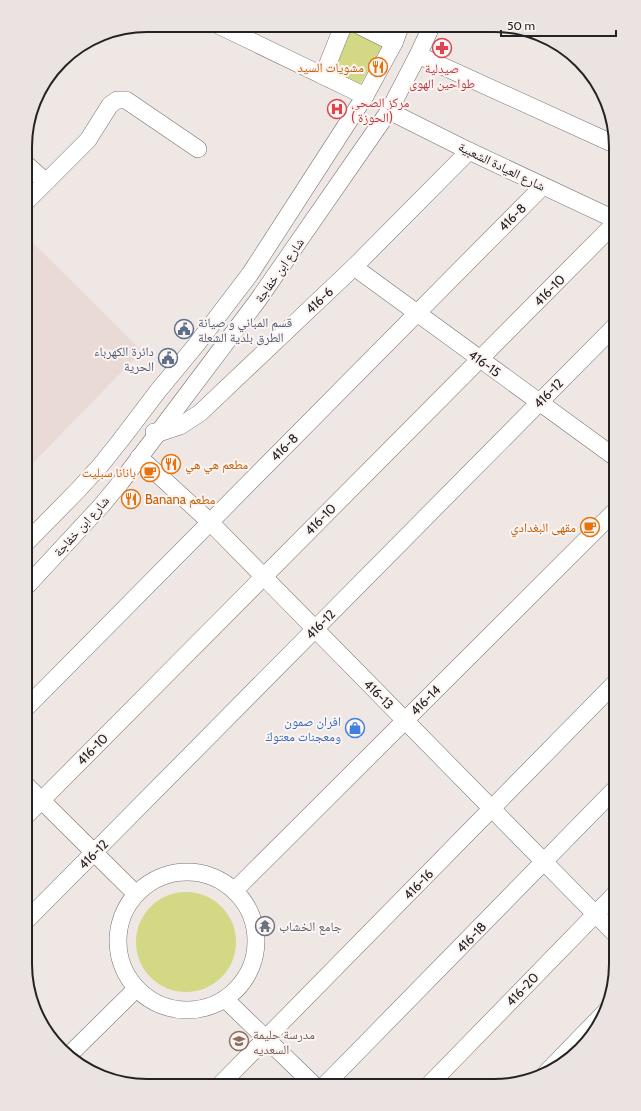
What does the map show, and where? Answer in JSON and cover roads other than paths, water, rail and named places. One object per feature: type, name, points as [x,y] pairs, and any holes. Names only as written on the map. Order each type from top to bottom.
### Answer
[{"type":"street","points":[[232,32],[365,96]]},
{"type":"street","points":[[323,76],[341,32]]},
{"type":"street","points":[[372,32],[394,43]]},
{"type":"street","name":"شارع ابن خفاجة","points":[[32,537],[95,471],[196,345],[250,274],[365,96],[394,43],[398,32]]},
{"type":"street","name":"شارع ابن خفاجة","points":[[32,581],[101,506],[258,300],[389,111],[429,32]]},
{"type":"street","points":[[418,55],[609,143]]},
{"type":"street","points":[[32,196],[88,140],[110,105],[117,100],[126,100],[198,149]]},
{"type":"street","name":"شارع العيادة الشعبية","points":[[389,111],[609,218]]},
{"type":"street","name":"416-6","points":[[156,434],[180,426],[200,413],[354,267],[469,151]]},
{"type":"street","points":[[32,169],[46,182]]},
{"type":"street","name":"416-8","points":[[32,702],[543,186]]},
{"type":"street","name":"416-10","points":[[32,809],[609,228]]},
{"type":"street","name":"416-15","points":[[354,267],[609,453]]},
{"type":"street","name":"416-12","points":[[32,915],[609,332]]},
{"type":"street","points":[[136,420],[156,434]]},
{"type":"street","name":"416-13","points":[[139,457],[210,522],[609,928]]},
{"type":"street","name":"416-14","points":[[235,890],[609,517]]},
{"type":"street","name":"416-16","points":[[226,1079],[609,689]]},
{"type":"street","points":[[32,791],[136,894]]},
{"type":"street","name":"416-18","points":[[332,1079],[609,795]]},
{"type":"street","points":[[196,872],[216,878],[235,890],[247,906],[255,926],[256,947],[252,967],[241,985],[226,999],[208,1008],[189,1011],[169,1009],[152,1001],[136,989],[124,972],[122,966],[118,952],[118,932],[124,912],[136,894],[153,881],[174,873],[196,872]]},
{"type":"street","name":"416-20","points":[[435,1079],[609,900]]},
{"type":"street","points":[[73,1051],[136,989]]},
{"type":"street","points":[[226,999],[307,1079]]},
{"type":"street","points":[[561,1057],[588,1030]]},
{"type":"place","name":"صيدلية طواحين الهوى","points":[[442,48]]},
{"type":"place","name":"مشويات السيد","points":[[378,67]]},
{"type":"place","name":"مركز الصحي ( الحوزة)","points":[[337,109]]},
{"type":"place","name":"قسم المباني و صيانة الطرق بلدية الشعلة","points":[[184,329]]},
{"type":"place","name":"دائرة الكهرباء الحرية","points":[[168,358]]},
{"type":"place","name":"مطعم هي هي","points":[[171,464]]},
{"type":"place","name":"بانانا سبليت","points":[[150,472]]},
{"type":"place","name":"Banana مطعم","points":[[131,499]]},
{"type":"place","name":"مقهى البغدادي","points":[[590,527]]},
{"type":"place","name":"افران صمون ومعجنات معتوكَ","points":[[355,728]]},
{"type":"place","name":"جامع الخشاب","points":[[265,926]]},
{"type":"place","name":"مدرسة حليمة السعديه","points":[[239,1041]]}]
